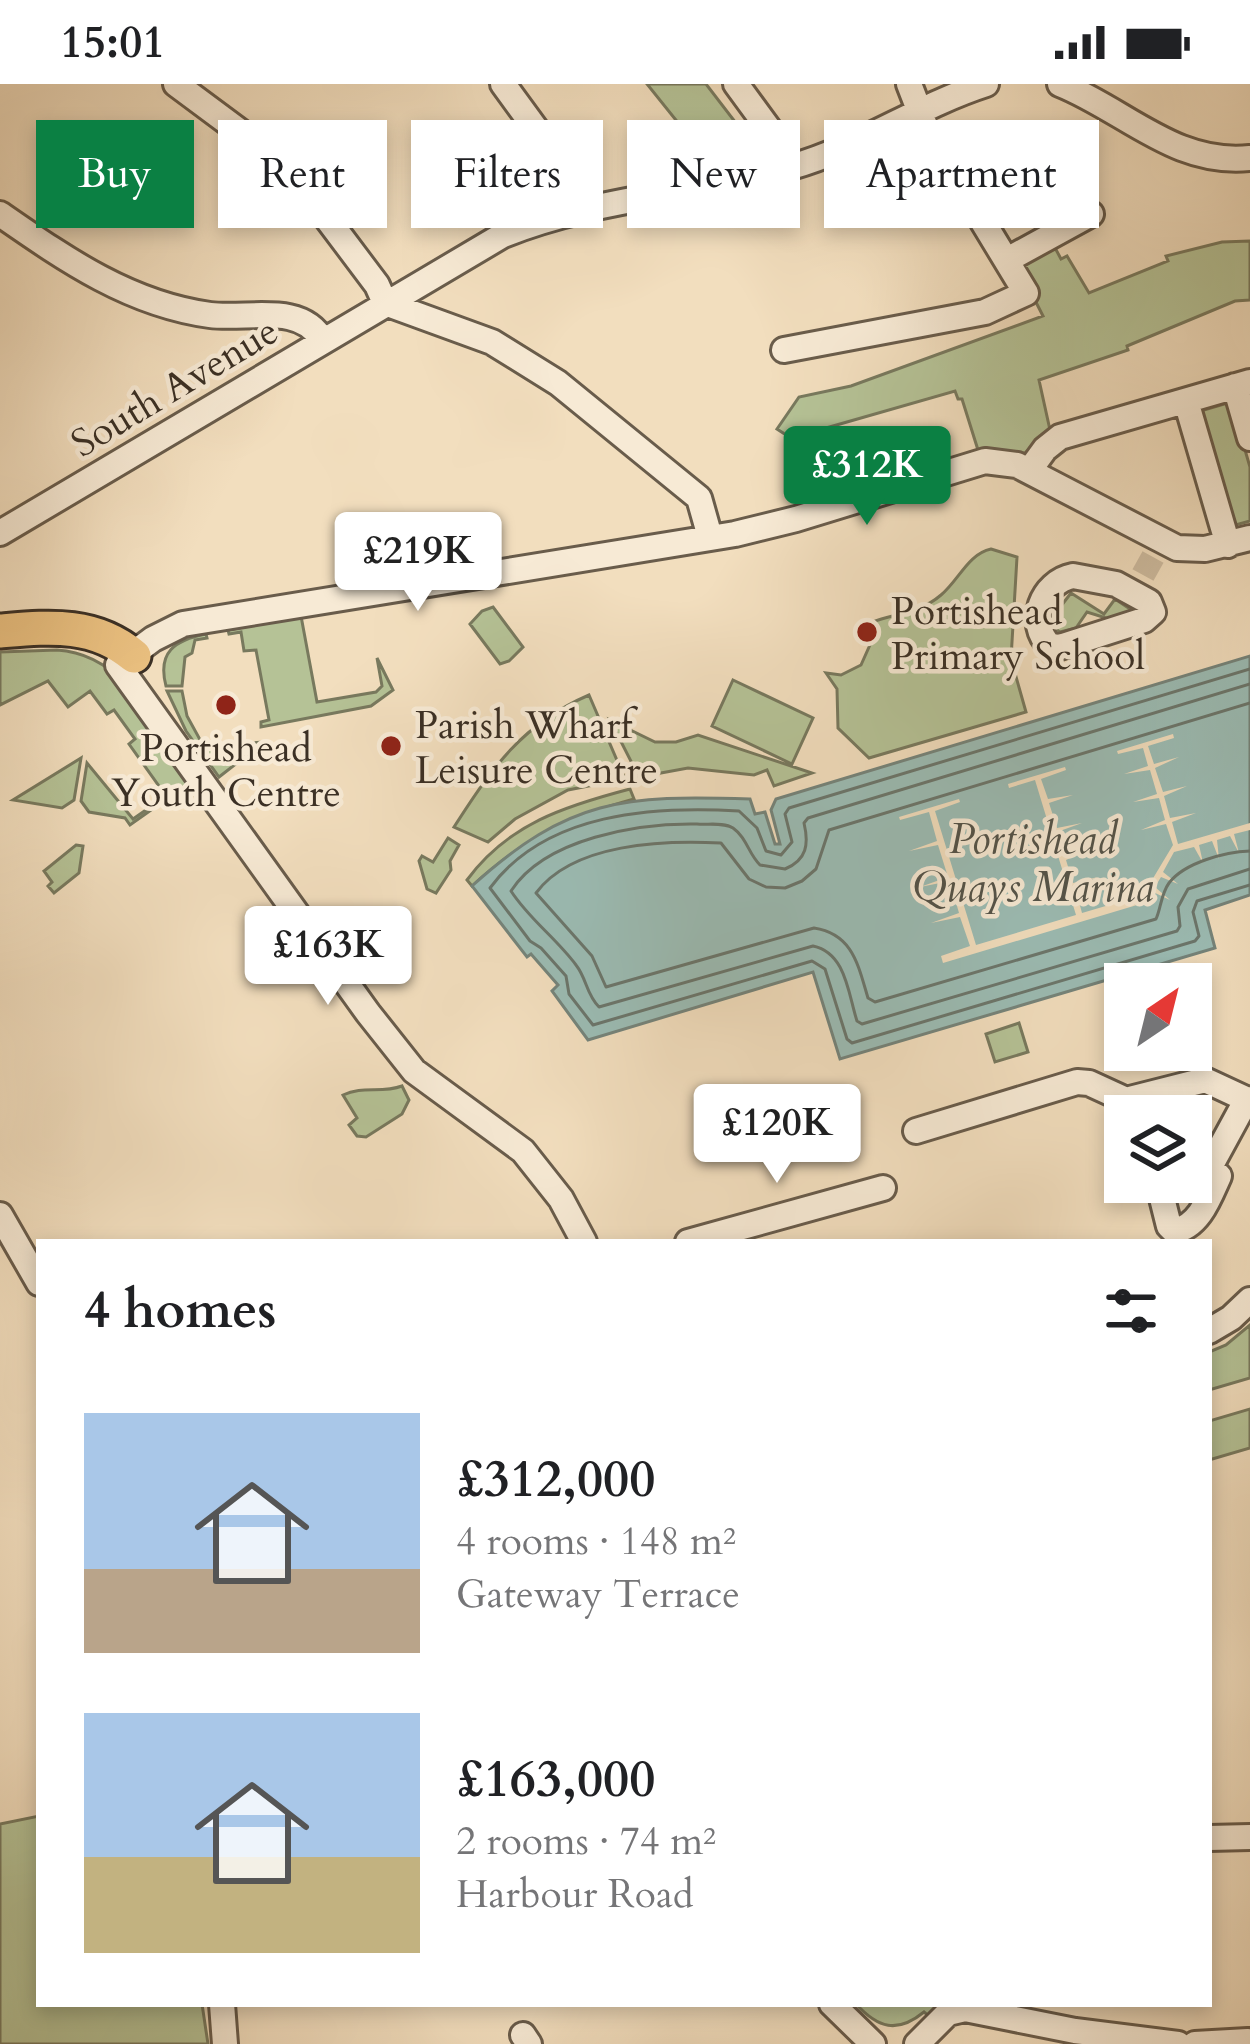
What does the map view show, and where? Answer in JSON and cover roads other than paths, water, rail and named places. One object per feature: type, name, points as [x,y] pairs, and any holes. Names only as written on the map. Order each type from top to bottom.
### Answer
[{"type":"main road","points":[[0,632],[76,628],[109,639],[126,661]]},
{"type":"main road","points":[[0,646],[81,645],[126,661]]},
{"type":"street","points":[[176,84],[296,176],[377,285],[385,303],[492,342],[558,382],[700,498],[710,537]]},
{"type":"street","points":[[503,84],[530,120]]},
{"type":"street","points":[[736,84],[762,120]]},
{"type":"street","points":[[790,342],[986,312],[1026,293],[920,112],[909,84]]},
{"type":"street","name":"South Avenue","points":[[800,164],[851,148],[986,84]]},
{"type":"street","points":[[1060,84],[1093,90],[1177,149],[1206,157],[1250,158]]},
{"type":"street","points":[[0,214],[87,272],[147,300],[207,315],[299,318],[313,324],[322,340]]},
{"type":"street","name":"South Avenue","points":[[0,532],[494,239],[527,228]]},
{"type":"street","points":[[1012,267],[1069,228]]},
{"type":"street","points":[[1030,471],[1060,437],[1242,384],[1250,438]]},
{"type":"street","points":[[582,1239],[561,1199],[523,1151],[414,1071],[368,1013],[154,713],[126,661],[162,633],[191,622],[710,537],[796,519],[977,462],[1006,462],[1030,471],[1148,567],[1190,550],[1239,541],[1186,401]]},
{"type":"street","points":[[916,1130],[1083,1082],[1126,1100],[1205,1080],[1248,1100],[1212,1151]]},
{"type":"street","points":[[949,1120],[958,1146]]},
{"type":"street","points":[[699,1239],[884,1188]]},
{"type":"street","points":[[1163,1203],[1174,1231],[1195,1222],[1205,1203]]},
{"type":"street","points":[[0,1215],[36,1278]]},
{"type":"street","points":[[1212,1329],[1250,1300]]},
{"type":"street","points":[[1212,1838],[1250,1837]]},
{"type":"street","points":[[222,2007],[225,2044]]},
{"type":"street","points":[[835,2007],[873,2044]]},
{"type":"street","points":[[917,2044],[948,2013],[965,2008],[1075,2031],[1178,2044]]},
{"type":"street","points":[[1196,2044],[1248,2041]]},
{"type":"water","name":"Portishead Quays Marina","points":[[1250,656],[1250,895],[1205,910],[1215,948],[1164,963],[1104,963],[1104,981],[840,1059],[813,972],[588,1040],[552,991],[558,985],[531,954],[527,957],[472,886],[507,857],[569,819],[632,802],[750,799],[755,814],[765,812],[775,844],[780,844],[771,810],[776,799]]},
{"type":"tunnel","points":[[1143,575],[1153,557]]},
{"type":"place","name":"Portishead Primary School","points":[[867,632]]},
{"type":"place","name":"Portishead Youth Centre","points":[[226,705]]},
{"type":"place","name":"Parish Wharf Leisure Centre","points":[[391,746]]}]
